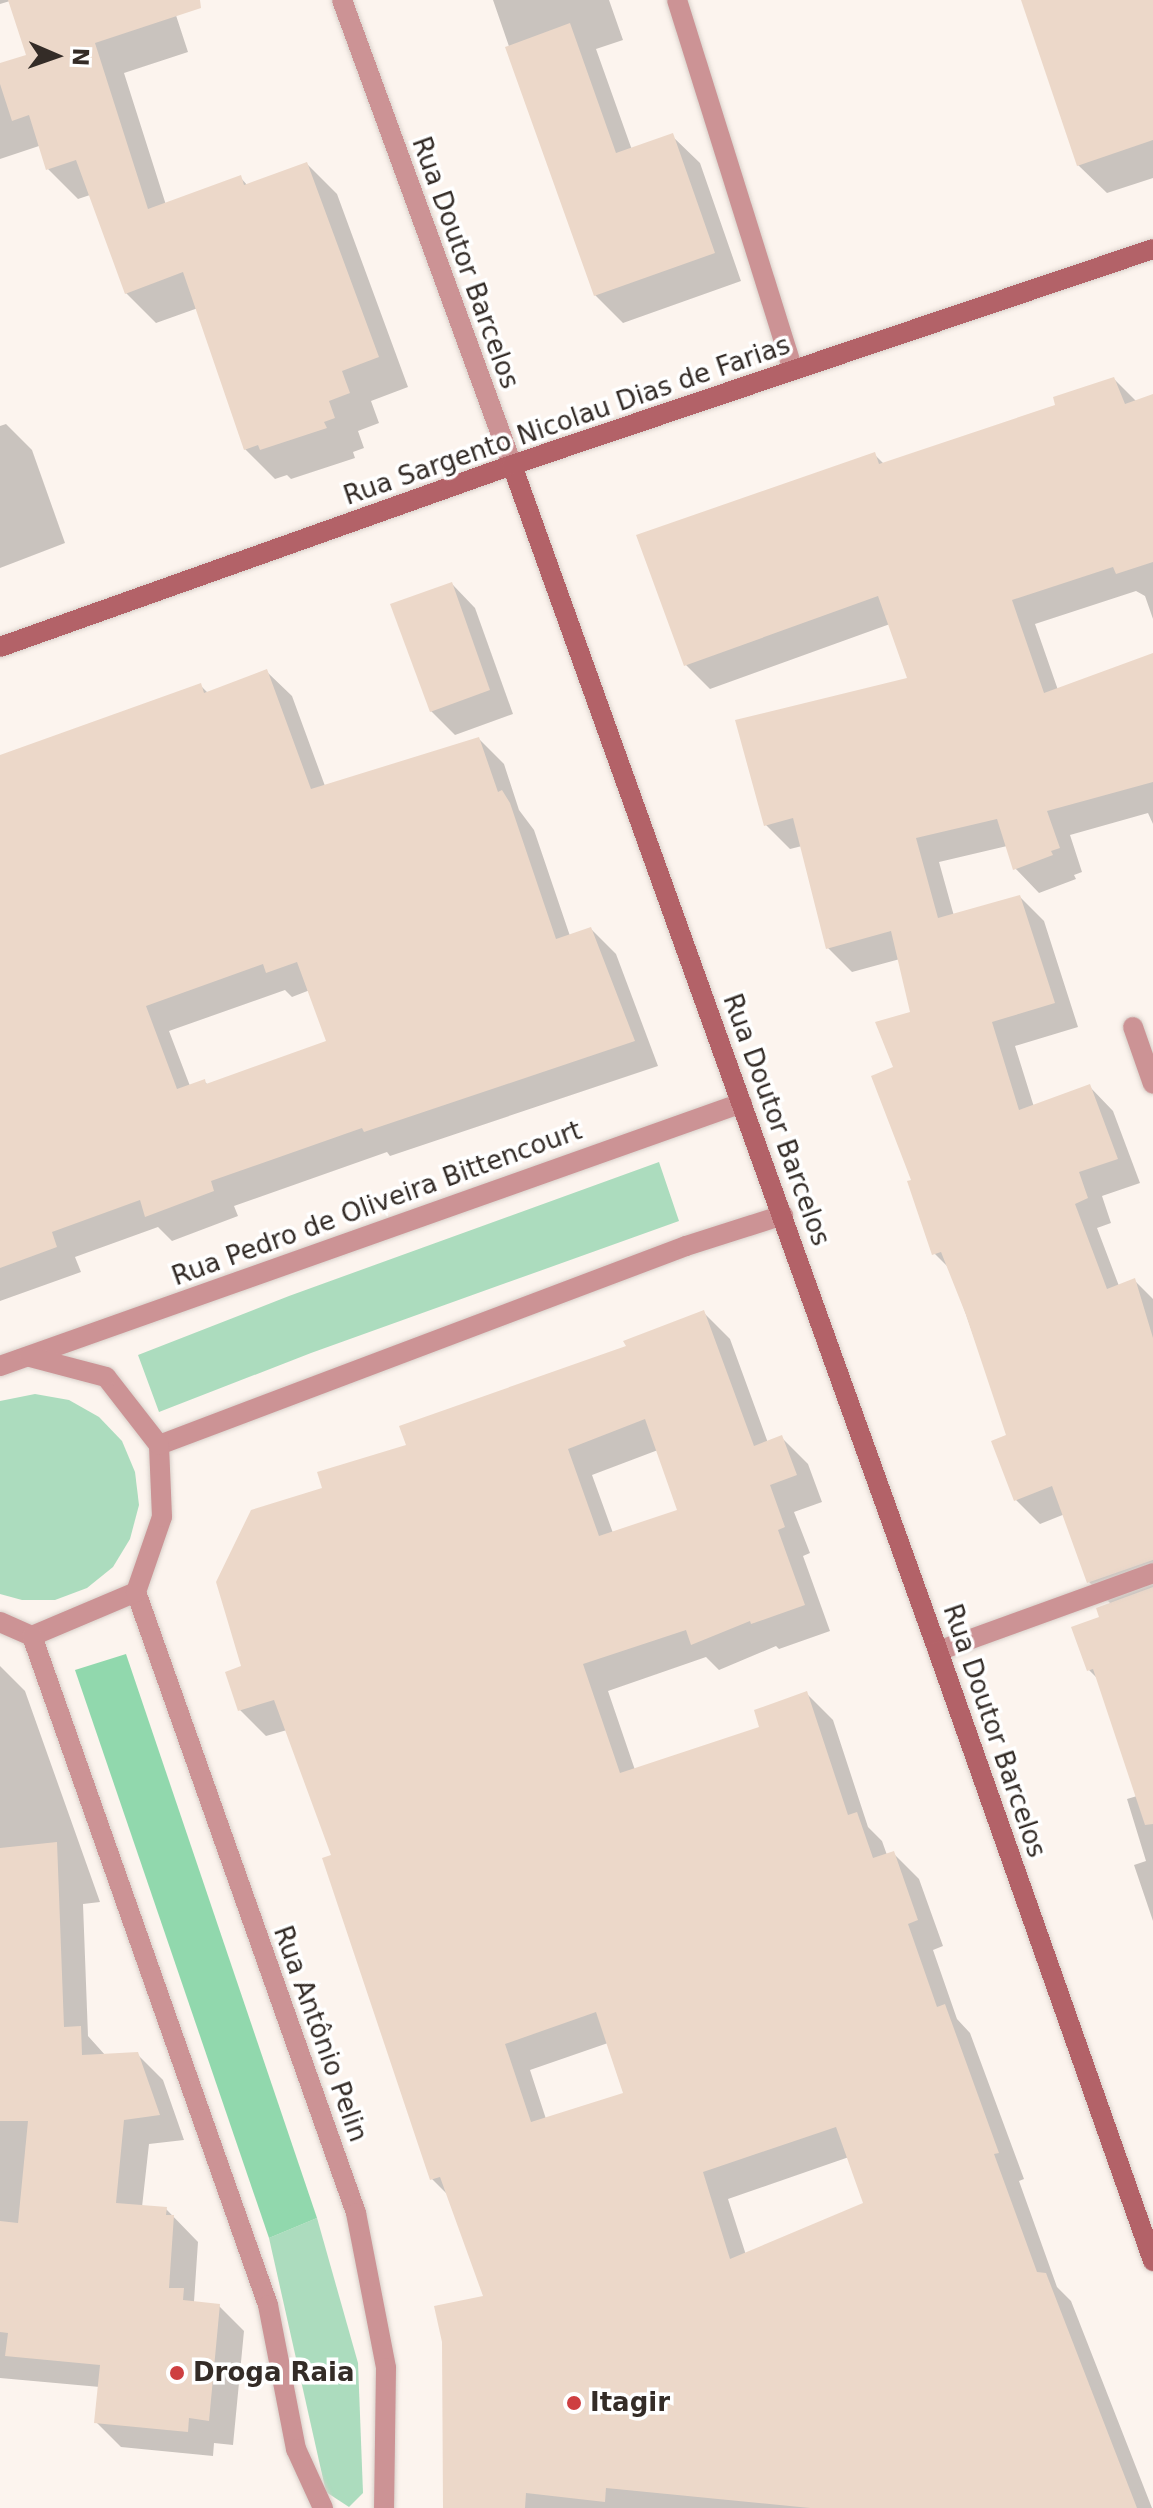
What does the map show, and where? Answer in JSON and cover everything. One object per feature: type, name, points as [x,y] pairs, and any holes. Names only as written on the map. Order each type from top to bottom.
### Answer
[{"type":"street","name":"Rua Doutor Barcelos","points":[[342,0],[783,1215],[1153,2261]]},
{"type":"street","points":[[677,0],[793,370]]},
{"type":"street","name":"Rua Sargento Nicolau Dias de Farias","points":[[0,647],[512,465],[1153,249]]},
{"type":"street","points":[[1133,1027],[1153,1084]]},
{"type":"street","name":"Rua Pedro de Oliveira Bittencourt","points":[[0,1366],[742,1103]]},
{"type":"street","points":[[159,1445],[686,1246],[783,1215]]},
{"type":"street","points":[[0,1622],[32,1636],[136,1592],[162,1517],[159,1445],[106,1377],[30,1357]]},
{"type":"street","points":[[938,1651],[1153,1573]]},
{"type":"street","name":"Rua Antônio Pelin","points":[[136,1592],[356,2213],[386,2368],[384,2508]]},
{"type":"street","points":[[32,1636],[268,2305],[296,2449],[323,2508]]},
{"type":"green space","points":[[659,1162],[679,1221],[311,1353],[159,1412],[138,1355],[289,1296]]},
{"type":"green space","points":[[35,1394],[69,1400],[99,1417],[122,1441],[135,1472],[139,1505],[130,1539],[113,1567],[87,1588],[55,1600],[22,1600],[0,1594],[0,1401]]},
{"type":"green space","points":[[126,1654],[317,2218],[269,2238],[75,1670]]},
{"type":"green space","points":[[317,2218],[358,2363],[363,2493],[349,2507],[326,2492],[269,2238]]},
{"type":"building","points":[[8,0],[200,0],[201,8],[95,43],[148,209],[241,175],[244,185],[307,162],[379,357],[342,371],[350,393],[329,401],[335,418],[324,422],[327,428],[260,450],[258,445],[244,450],[183,272],[125,294],[76,160],[46,170],[29,115],[12,121],[0,84],[0,63],[26,55]]},
{"type":"building","points":[[1021,0],[1153,0],[1153,140],[1077,166]]},
{"type":"building","points":[[570,23],[616,153],[673,133],[715,253],[594,296],[505,47]]},
{"type":"building","points":[[1114,377],[1125,404],[1153,394],[1153,562],[1116,574],[1113,567],[1012,600],[1044,693],[1153,653],[1153,782],[1047,811],[1060,848],[1051,851],[1053,855],[1013,870],[997,819],[916,838],[938,918],[1020,895],[1055,1003],[992,1022],[1019,1110],[1090,1084],[1118,1159],[1079,1172],[1088,1198],[1075,1204],[1107,1289],[1135,1278],[1153,1338],[1153,1560],[1087,1583],[1052,1486],[1014,1501],[991,1441],[1006,1435],[966,1315],[941,1252],[932,1255],[907,1181],[911,1180],[871,1076],[893,1067],[875,1022],[910,1012],[891,931],[826,949],[793,818],[764,826],[735,720],[907,678],[878,596],[684,666],[636,535],[875,452],[879,464],[1055,405],[1053,397]]},
{"type":"building","points":[[452,582],[490,690],[430,712],[390,604]]},
{"type":"building","points":[[267,669],[311,789],[479,737],[498,792],[502,790],[510,803],[556,939],[591,927],[635,1041],[364,1132],[362,1128],[211,1181],[214,1191],[145,1217],[140,1200],[52,1232],[57,1247],[0,1268],[0,755],[201,683],[204,693]],"holes":[[[297,962],[326,1041],[206,1084],[205,1079],[177,1089],[146,1006],[263,964],[266,973]]]},
{"type":"building","points":[[704,1310],[754,1446],[782,1435],[797,1475],[770,1485],[785,1527],[778,1530],[805,1605],[751,1624],[750,1621],[691,1645],[686,1630],[583,1664],[620,1773],[759,1727],[754,1710],[807,1691],[848,1815],[857,1812],[873,1858],[894,1851],[918,1920],[908,1924],[937,2007],[945,2004],[999,2153],[994,2154],[1037,2272],[1046,2273],[1137,2508],[810,2508],[606,2488],[605,2502],[526,2493],[525,2508],[443,2508],[442,2342],[434,2306],[483,2296],[440,2177],[430,2180],[322,1858],[331,1855],[274,1700],[238,1711],[225,1672],[241,1666],[216,1582],[251,1510],[322,1488],[317,1472],[406,1445],[399,1426],[626,1346],[623,1341]],"holes":[[[645,1419],[677,1510],[599,1536],[568,1449]],[[596,2012],[623,2093],[531,2122],[505,2044]],[[836,2127],[863,2203],[730,2259],[703,2172]]]},
{"type":"building","points":[[1153,1587],[1153,1824],[1145,1825],[1093,1669],[1087,1671],[1071,1627],[1099,1617],[1096,1608]]},
{"type":"building","points":[[57,1842],[64,2027],[81,2026],[82,2055],[138,2052],[160,2115],[124,2120],[116,2203],[167,2207],[166,2215],[174,2215],[169,2288],[184,2288],[183,2300],[220,2304],[209,2421],[189,2418],[188,2432],[94,2423],[100,2365],[5,2356],[8,2333],[0,2332],[0,2221],[18,2223],[28,2121],[0,2121],[0,1848]]},
{"type":"place","name":"Droga Raia","points":[[177,2373]]},
{"type":"place","name":"Itagir","points":[[574,2403]]}]
